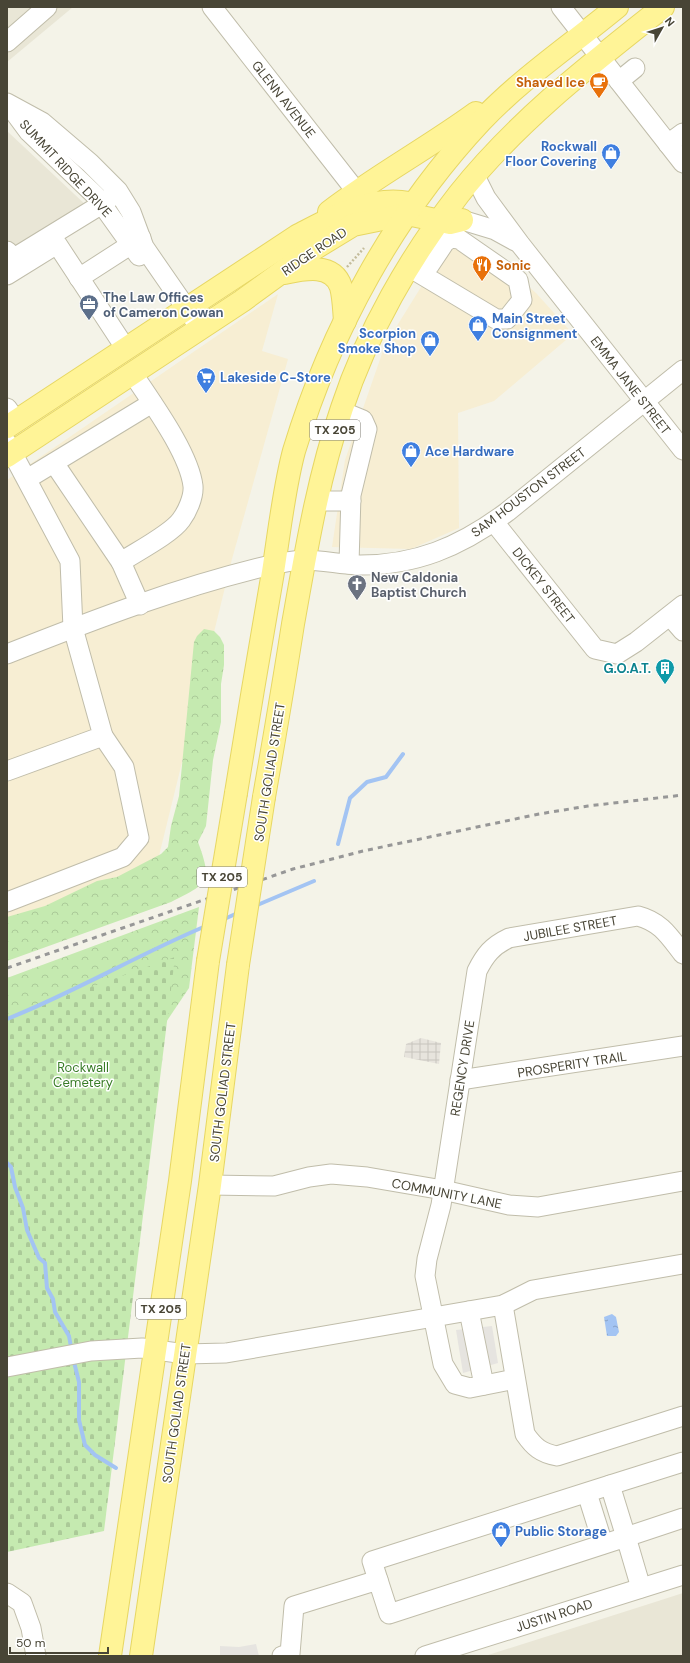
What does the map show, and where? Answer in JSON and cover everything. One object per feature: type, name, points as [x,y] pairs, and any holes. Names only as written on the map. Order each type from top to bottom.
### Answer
[{"type":"main road","name":"TX 205","points":[[110,1656],[180,1181],[208,960],[294,454],[328,358],[345,321],[377,260],[410,209],[451,155],[523,80],[583,35],[617,7]]},
{"type":"main road","name":"SOUTH GOLIAD STREET","points":[[141,1656],[210,1185],[238,965],[264,797],[304,560],[316,501],[341,411],[369,341],[412,263],[450,218],[476,176],[526,121],[601,57],[663,7]]},
{"type":"main road","points":[[297,236],[356,191],[442,138],[523,80]]},
{"type":"main road","name":"RIDGE ROAD","points":[[10,419],[126,348],[297,236],[340,213],[374,204],[399,201],[410,209],[450,218]]},
{"type":"main road","name":"RIDGE ROAD","points":[[9,450],[133,374],[312,250],[354,225],[410,209]]},
{"type":"main road","points":[[279,274],[310,268],[322,270],[334,277],[341,287],[345,321]]},
{"type":"street","points":[[7,42],[47,7]]},
{"type":"street","name":"GLENN AVENUE","points":[[212,7],[356,191]]},
{"type":"street","points":[[561,7],[620,81],[676,139],[683,163]]},
{"type":"street","points":[[620,81],[636,68]]},
{"type":"street","name":"SUMMIT RIDGE DRIVE","points":[[7,102],[42,122],[90,163],[118,191],[131,212],[136,241]]},
{"type":"street","name":"SUMMIT RIDGE DRIVE","points":[[7,102],[29,132],[102,204],[136,241],[144,247],[194,331]]},
{"type":"street","name":"EMMA JANE STREET","points":[[476,176],[486,198],[520,244],[683,450]]},
{"type":"street","points":[[7,251],[14,258],[102,204],[118,191]]},
{"type":"street","name":"EMMA JANE STREET","points":[[450,218],[495,230],[520,244]]},
{"type":"street","points":[[451,238],[459,240],[518,280],[522,300],[507,319],[496,319],[412,263],[429,266],[445,242],[451,238]]},
{"type":"street","points":[[79,278],[136,241]]},
{"type":"street","points":[[7,275],[56,244],[126,348]]},
{"type":"street","points":[[518,280],[535,263]]},
{"type":"street","name":"SAM HOUSTON STREET","points":[[7,654],[73,628],[212,580],[274,565],[304,560],[349,564],[373,564],[421,558],[448,548],[478,533],[494,522],[683,370]]},
{"type":"street","points":[[121,562],[173,528],[181,520],[192,498],[193,487],[187,460],[133,374]]},
{"type":"street","points":[[27,479],[152,403]]},
{"type":"street","points":[[341,411],[363,420],[367,429],[351,501],[349,564]]},
{"type":"street","points":[[7,902],[123,857],[139,838],[124,767],[103,736],[73,628],[70,561],[27,479],[9,450]]},
{"type":"street","points":[[54,463],[121,562],[140,605]]},
{"type":"street","points":[[316,501],[351,501]]},
{"type":"street","name":"DICKEY STREET","points":[[494,522],[594,648],[617,654],[636,642],[676,610]]},
{"type":"street","points":[[676,610],[683,632]]},
{"type":"street","points":[[7,771],[103,736]]},
{"type":"street","name":"JUBILEE STREET","points":[[491,949],[509,938],[638,916],[652,919],[664,930],[683,954]]},
{"type":"street","name":"REGENCY DRIVE","points":[[491,949],[485,955],[477,971],[441,1205],[426,1259],[425,1276],[443,1364],[455,1384],[470,1388],[515,1380]]},
{"type":"street","name":"PROSPERITY TRAIL","points":[[460,1080],[683,1046]]},
{"type":"street","name":"COMMUNITY LANE","points":[[210,1185],[274,1186],[309,1176],[331,1174],[367,1177],[443,1190],[509,1205],[538,1207],[683,1181]]},
{"type":"street","points":[[7,1367],[91,1351],[142,1348],[185,1354],[226,1353],[503,1305],[533,1290],[683,1264]]},
{"type":"street","points":[[503,1305],[525,1434],[537,1450],[546,1454],[557,1456],[683,1416]]},
{"type":"street","points":[[470,1311],[484,1385]]},
{"type":"street","points":[[683,1462],[372,1561],[390,1614],[683,1518]]},
{"type":"street","points":[[610,1485],[641,1588]]},
{"type":"street","points":[[587,1493],[603,1544]]},
{"type":"street","name":"JUSTIN ROAD","points":[[425,1656],[683,1575]]},
{"type":"street","points":[[282,1656],[290,1654],[294,1606],[378,1580]]},
{"type":"street","points":[[7,1593],[22,1603],[31,1628],[36,1656]]},
{"type":"path","points":[[346,268],[366,246]]},
{"type":"shaded area","points":[[7,7],[73,7],[7,62]]},
{"type":"shaded area","points":[[7,131],[89,208],[7,263]]},
{"type":"shaded area","points":[[454,234],[486,250],[536,293],[573,334],[494,401],[458,413],[459,528],[411,549],[332,547],[345,460],[385,345]]},
{"type":"shaded area","points":[[278,294],[262,351],[288,359],[232,559],[156,868],[7,924],[7,480]]},
{"type":"shaded area","points":[[421,1038],[441,1043],[439,1064],[404,1057],[406,1044]]},
{"type":"shaded area","points":[[492,1326],[498,1363],[463,1373],[456,1330]]},
{"type":"shaded area","points":[[683,1593],[683,1656],[485,1656],[652,1603]]},
{"type":"shaded area","points":[[256,1644],[259,1656],[220,1656],[220,1646],[239,1647]]},
{"type":"green space","points":[[204,629],[214,631],[220,637],[224,645],[224,665],[221,684],[221,722],[213,760],[206,826],[198,842],[205,866],[206,874],[204,880],[193,890],[171,902],[7,961],[7,917],[45,906],[97,881],[117,877],[161,854],[168,847],[171,826],[179,796],[194,642],[197,636]]},
{"type":"green space","points":[[199,907],[189,988],[152,1043],[7,1138],[7,978]]},
{"type":"green space","name":"Rockwall Cemetery","points":[[175,957],[104,1531],[7,1552],[7,1017]]},
{"type":"water","points":[[612,1314],[616,1317],[619,1332],[616,1336],[607,1336],[604,1317]]},
{"type":"waterway","points":[[338,844],[350,798],[367,782],[386,777],[403,754]]},
{"type":"waterway","points":[[255,906],[314,881]]},
{"type":"waterway","points":[[222,920],[240,912]]},
{"type":"waterway","points":[[7,1019],[57,997],[206,926]]},
{"type":"waterway","points":[[7,1163],[11,1167],[15,1187],[23,1208],[27,1230],[39,1258],[45,1263],[47,1288],[53,1299],[55,1312],[69,1336],[71,1347]]},
{"type":"waterway","points":[[74,1362],[79,1382],[79,1420],[85,1445],[95,1455],[116,1468]]},
{"type":"railway","points":[[7,968],[293,869],[363,851],[539,814],[588,806],[683,795]]},
{"type":"place","name":"Shaved Ice","points":[[599,99]]},
{"type":"place","name":"Rockwall Floor Covering","points":[[611,170]]},
{"type":"place","name":"Sonic","points":[[482,282]]},
{"type":"place","name":"The Law Offices of Cameron Cowan","points":[[89,321]]},
{"type":"place","name":"Main Street Consignment","points":[[478,342]]},
{"type":"place","name":"Scorpion Smoke Shop","points":[[430,357]]},
{"type":"place","name":"Lakeside C-Store","points":[[206,394]]},
{"type":"place","name":"Ace Hardware","points":[[411,468]]},
{"type":"place","name":"New Caldonia Baptist Church","points":[[357,601]]},
{"type":"place","name":"G.O.A.T.","points":[[665,685]]},
{"type":"place","name":"Public Storage","points":[[501,1548]]}]
